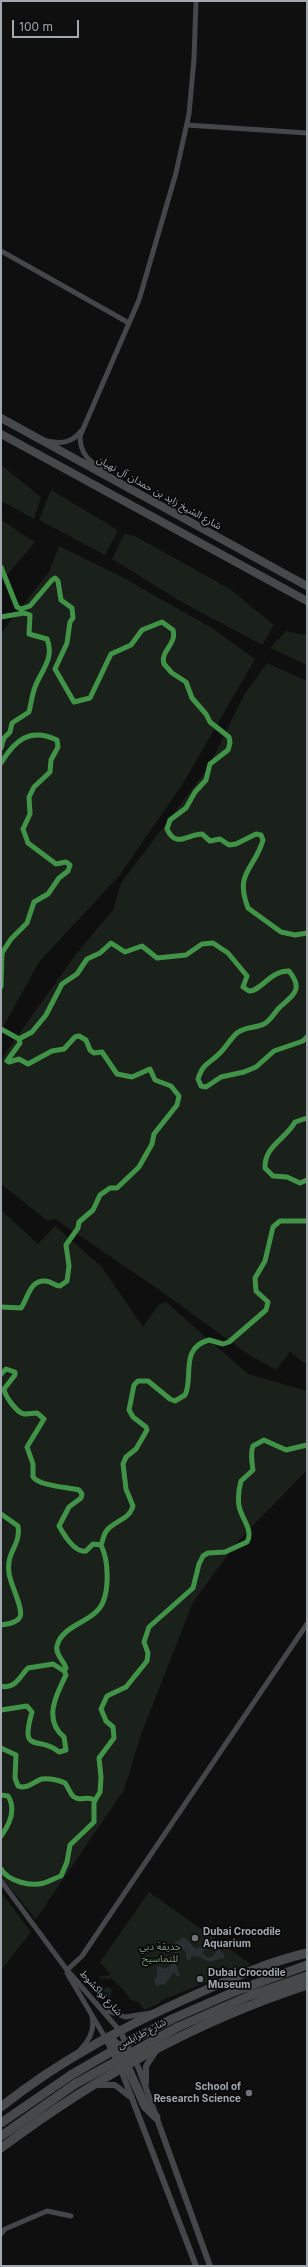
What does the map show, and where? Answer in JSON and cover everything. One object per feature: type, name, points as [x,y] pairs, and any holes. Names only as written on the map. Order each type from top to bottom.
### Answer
[{"type":"highway","name":"شارع الشيخ زايد بن حمدان آل نهيان","points":[[1,418],[307,586]]},
{"type":"highway","points":[[1,434],[307,600]]},
{"type":"highway","points":[[1,2107],[74,2055],[152,2014],[252,1970],[307,1953]]},
{"type":"highway","name":"شارع طرابلس","points":[[1,2136],[73,2080],[121,2046],[172,2019],[236,1991],[307,1965]]},
{"type":"highway","name":"شارع طرابلس","points":[[1,2123],[73,2080],[178,2027],[249,1996],[307,1976]]},
{"type":"highway","points":[[1,2148],[87,2088],[127,2063],[237,2010],[307,1985]]},
{"type":"highway","points":[[106,2038],[116,2044],[127,2063],[145,2106],[156,2117]]},
{"type":"street","points":[[123,485],[88,460],[80,443],[82,430],[129,322],[150,266],[176,173],[187,125],[194,59],[196,1]]},
{"type":"street","points":[[187,125],[307,133]]},
{"type":"street","points":[[1,251],[129,322]]},
{"type":"street","points":[[40,440],[65,442],[77,436],[82,430]]},
{"type":"street","points":[[1,1881],[67,1970],[82,1956],[307,1624]]},
{"type":"street","name":"شارع نواكشوط","points":[[67,1970],[100,2006],[120,2031],[127,2063],[132,2098],[196,2266]]},
{"type":"street","name":"شارع نواكشوط","points":[[67,1970],[70,1980],[106,2038]]},
{"type":"street","points":[[100,2006],[113,2014],[125,2017],[152,2014]]},
{"type":"street","points":[[74,2055],[91,2036],[93,2025],[90,2012]]},
{"type":"street","points":[[147,2090],[146,2070],[149,2059],[170,2042]]},
{"type":"street","name":"شارع نواكشوط","points":[[127,2063],[147,2090],[210,2266]]},
{"type":"street","points":[[87,2088],[111,2084],[122,2089],[132,2098]]},
{"type":"street","points":[[1,2234],[4,2229],[47,2211],[72,2216]]},
{"type":"green space","points":[[1,465],[41,497],[34,519],[1,501]]},
{"type":"green space","points":[[51,490],[118,530],[105,555],[39,520]]},
{"type":"green space","points":[[1,520],[35,542],[1,582]]},
{"type":"green space","points":[[124,534],[135,536],[230,589],[274,625],[262,645],[180,601],[112,559]]},
{"type":"green space","points":[[59,546],[124,578],[212,628],[255,659],[185,780],[120,875],[39,962],[1,1031],[1,633],[49,572]]},
{"type":"green space","points":[[286,631],[307,635],[307,665],[270,648]]},
{"type":"green space","points":[[267,663],[307,681],[307,1365],[290,1352],[276,1370],[249,1355],[158,1289],[55,1219],[48,1221],[1,1184],[1,1059],[76,954],[113,910],[121,883],[208,768],[244,695]]},
{"type":"green space","points":[[1,1210],[38,1244],[55,1226],[102,1267],[143,1327],[159,1304],[166,1302],[248,1374],[307,1391],[307,1470],[240,1539],[193,1602],[141,1735],[124,1790],[36,1919],[1,1877]]},
{"type":"green space","points":[[1,1892],[31,1932],[1,1970]]},
{"type":"green space","name":"حديقة دبي للتماسيح","points":[[149,1892],[251,1964],[160,2001],[160,2003],[144,2010],[139,2002],[130,2000],[124,1991],[111,1978],[109,1980],[104,1978],[102,1980],[98,1977],[111,1975],[100,1962]]},
{"type":"green space","points":[[107,1987],[111,1988],[112,1992],[108,2000],[117,2005],[120,2011],[116,2009],[114,2004],[106,2002],[108,1997],[106,1992],[101,1995],[96,1992]]},
{"type":"shaded area","points":[[184,1937],[196,1949],[207,1944],[216,1947],[224,1954],[224,1958],[209,1962],[200,1957],[191,1956],[191,1960],[188,1960],[186,1958],[186,1952],[182,1949],[175,1955],[172,1945]],"holes":[[[208,1948],[214,1949],[216,1952],[212,1957],[207,1958],[202,1952]]]},
{"type":"shaded area","points":[[168,1959],[176,1964],[180,1976],[176,1976],[174,1972],[165,1984],[156,1986],[154,1980],[157,1976],[157,1967],[159,1966],[164,1969],[172,1965],[167,1961],[159,1962]]},
{"type":"cycle path","points":[[1,567],[17,607],[21,609],[30,606],[52,580],[55,578],[58,581],[61,600],[72,608],[73,618],[70,622],[67,643],[55,669],[74,702],[90,698],[111,654],[131,645],[142,630],[162,622],[173,630],[173,640],[164,655],[164,664],[172,673],[186,682],[192,698],[206,714],[210,722],[229,737],[230,743],[228,750],[210,764],[206,780],[195,792],[186,808],[170,820],[167,829],[174,838],[183,839],[202,834],[210,841],[220,839],[229,845],[236,844],[256,834],[261,835],[263,840],[244,878],[244,896],[248,908],[281,932],[295,935],[307,933]]},
{"type":"cycle path","points":[[1,617],[24,613],[30,615],[29,634],[47,639],[49,646],[48,658],[34,690],[29,712],[12,723],[10,732],[4,738],[1,748]]},
{"type":"cycle path","points":[[1,763],[12,748],[24,738],[39,735],[57,740],[58,747],[51,760],[50,772],[34,787],[29,797],[30,814],[23,829],[28,843],[56,864],[66,862],[70,865],[68,871],[59,878],[48,894],[34,902],[27,923],[11,939],[2,953],[1,987]]},
{"type":"cycle path","points":[[19,1039],[32,1032],[46,1015],[62,984],[77,974],[87,959],[100,953],[111,943],[125,952],[142,946],[157,958],[186,955],[202,944],[213,943],[228,953],[247,976],[243,987],[249,991],[257,988],[271,977],[283,972],[289,971],[294,978],[296,989],[291,997],[278,1009],[268,1022],[237,1033],[200,1073],[198,1079],[201,1086],[206,1087],[221,1077],[244,1072],[256,1067],[274,1051],[303,1041],[307,1037]]},
{"type":"cycle path","points":[[1,1029],[19,1039],[20,1043],[7,1061],[9,1062],[19,1059],[28,1064],[52,1051],[64,1049],[75,1037],[79,1036],[86,1040],[90,1050],[94,1053],[102,1052],[117,1074],[132,1077],[150,1069],[155,1080],[171,1086],[179,1096],[177,1105],[154,1134],[152,1144],[139,1167],[117,1188],[110,1188],[100,1195],[93,1210],[79,1222],[78,1228],[66,1245],[69,1266],[67,1281],[60,1286],[47,1281],[40,1281],[30,1290],[21,1308],[1,1307]]},
{"type":"cycle path","points":[[307,1118],[295,1122],[276,1143],[268,1154],[265,1168],[273,1176],[287,1177],[300,1183],[307,1180]]},
{"type":"cycle path","points":[[1,1374],[6,1369],[15,1372],[15,1375],[4,1389],[14,1407],[21,1413],[37,1413],[44,1419],[27,1447],[33,1464],[33,1477],[36,1480],[47,1484],[79,1490],[82,1494],[81,1498],[69,1507],[59,1526],[61,1530],[70,1543],[82,1551],[86,1551],[93,1544],[101,1545],[107,1530],[126,1516],[133,1506],[126,1489],[123,1464],[126,1457],[136,1449],[147,1430],[146,1427],[133,1417],[129,1410],[134,1385],[138,1381],[148,1381],[170,1399],[175,1401],[185,1395],[189,1364],[194,1350],[200,1344],[209,1340],[223,1344],[229,1342],[266,1310],[268,1302],[256,1291],[255,1278],[265,1261],[273,1227],[280,1221],[307,1221]]},
{"type":"cycle path","points":[[1,1869],[14,1880],[32,1884],[44,1883],[61,1876],[67,1862],[70,1845],[94,1822],[94,1802],[100,1792],[101,1777],[99,1758],[114,1738],[113,1727],[106,1721],[101,1709],[107,1696],[126,1687],[147,1661],[148,1653],[144,1642],[149,1627],[193,1588],[199,1564],[203,1556],[208,1553],[225,1552],[247,1542],[249,1533],[240,1510],[239,1494],[241,1481],[253,1470],[251,1455],[253,1446],[264,1440],[286,1450],[307,1445]]},
{"type":"cycle path","points":[[1,1514],[18,1526],[16,1544],[10,1559],[9,1573],[19,1602],[21,1613],[17,1621],[1,1625]]},
{"type":"cycle path","points":[[64,1671],[66,1668],[57,1652],[59,1640],[68,1630],[96,1612],[101,1606],[104,1598],[107,1570],[106,1560],[101,1545]]},
{"type":"cycle path","points":[[1,1686],[6,1687],[14,1684],[28,1668],[53,1664],[64,1671],[66,1675],[55,1699],[53,1715],[54,1723],[64,1737],[66,1750],[59,1752],[45,1744],[30,1740],[28,1735],[32,1712],[27,1706],[1,1710]]},
{"type":"cycle path","points":[[1,1748],[16,1755],[15,1778],[18,1786],[24,1787],[42,1779],[60,1781],[65,1783],[74,1797],[94,1800]]},
{"type":"cycle path","points":[[1,1795],[8,1796],[12,1807],[11,1817],[1,1836]]},
{"type":"place","name":"Dubai Crocodile Aquarium","points":[[195,1938]]},
{"type":"place","name":"Dubai Crocodile Museum","points":[[200,1979]]},
{"type":"place","name":"School of Research Science","points":[[249,2093]]}]
